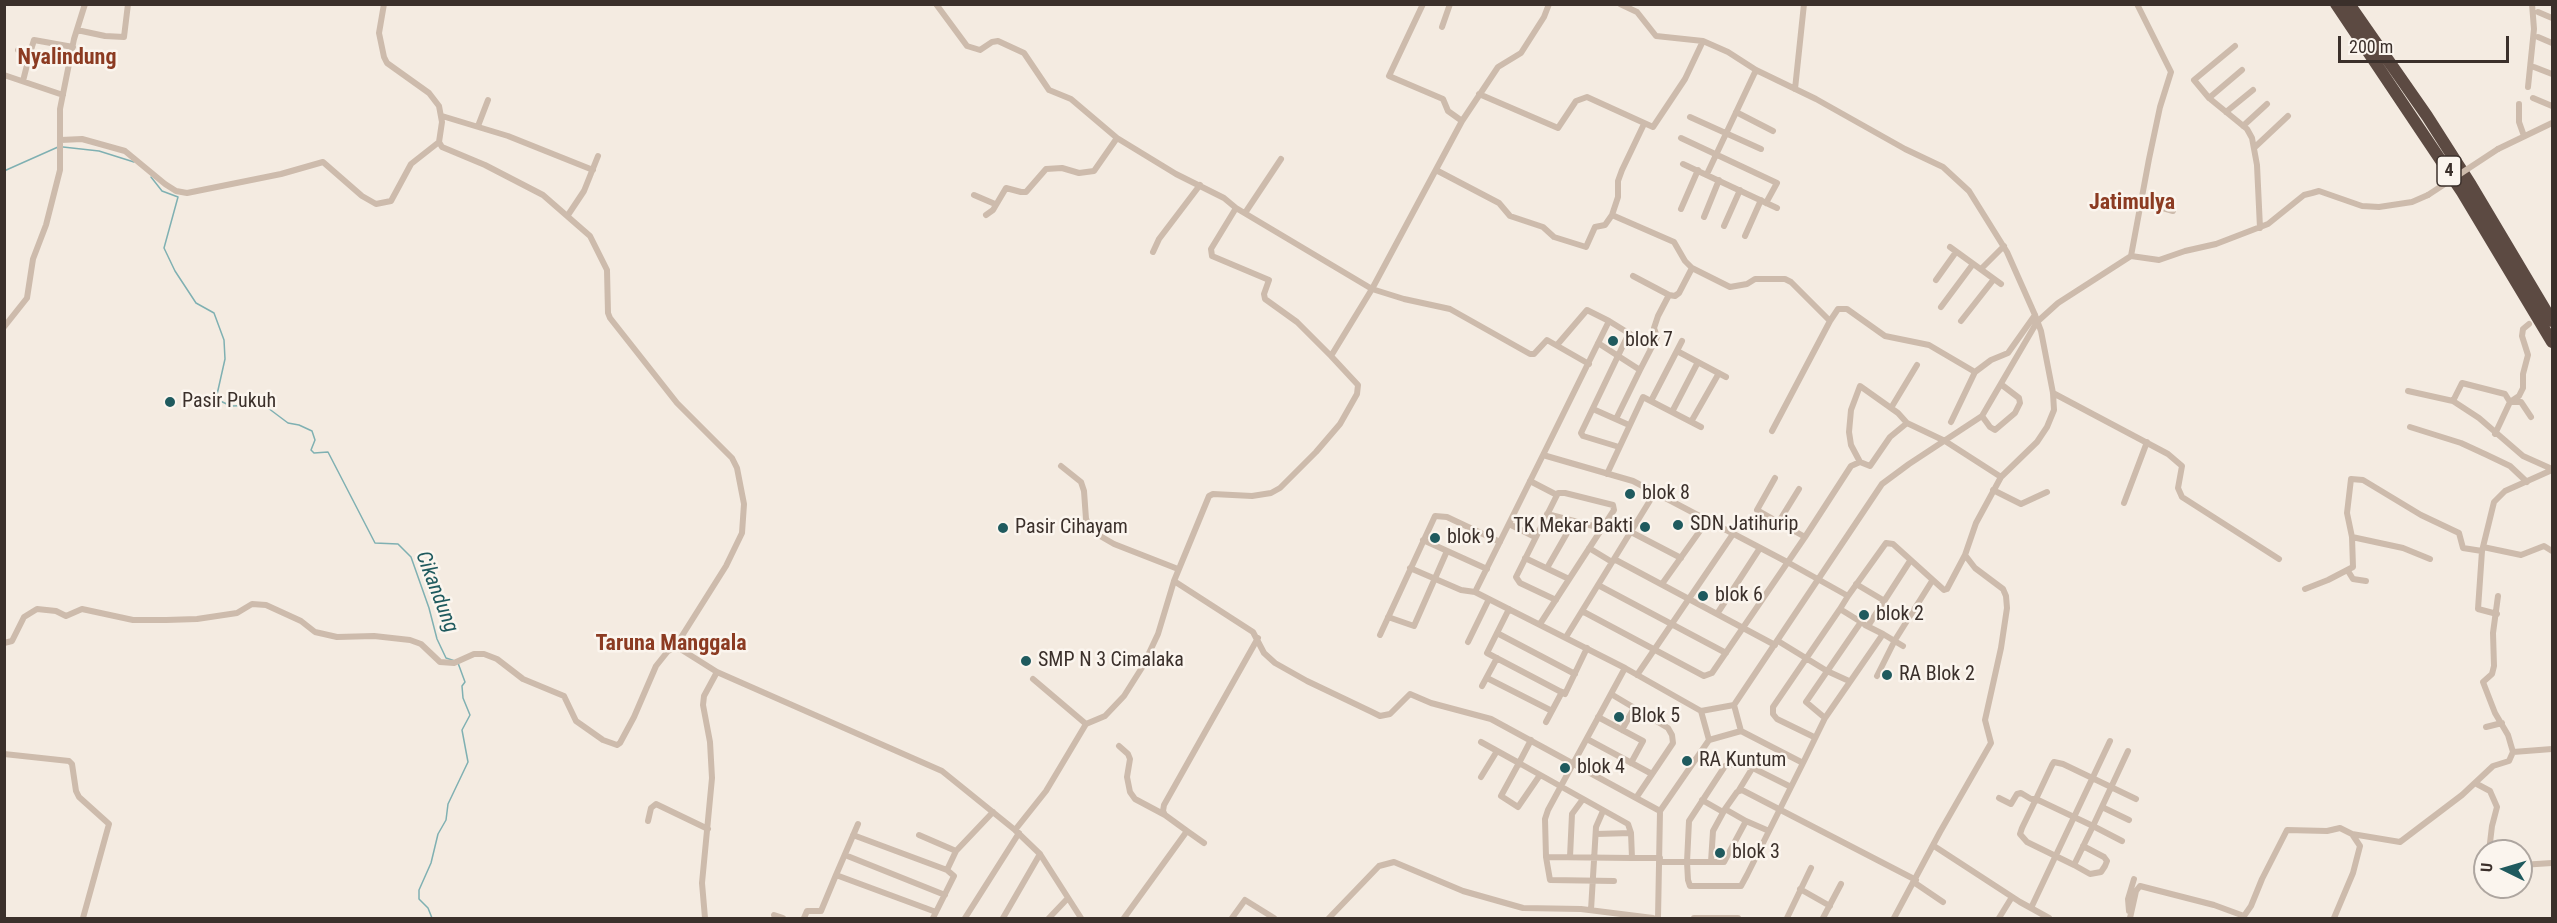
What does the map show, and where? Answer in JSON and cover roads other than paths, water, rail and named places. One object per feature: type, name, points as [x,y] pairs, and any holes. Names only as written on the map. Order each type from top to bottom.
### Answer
[{"type":"highway","name":"4","points":[[2336,4],[2463,192],[2553,342]]},
{"type":"highway","name":"4","points":[[2349,4],[2439,136],[2553,321]]},
{"type":"street","points":[[77,30],[105,36],[124,37],[128,4]]},
{"type":"street","points":[[61,140],[82,139],[125,151],[165,184],[176,191],[186,193],[281,174],[323,162],[362,196],[376,204],[391,201],[411,164],[439,142],[442,116],[439,106],[429,93],[393,67],[384,57],[379,33],[384,4]]},
{"type":"street","points":[[936,4],[967,46],[980,50],[998,41],[1024,53],[1049,90],[1071,99],[1117,138],[1150,160],[1224,198],[1236,208],[1372,289],[1450,309],[1530,354],[1534,354],[1547,340],[1588,364]]},
{"type":"street","points":[[1423,4],[1389,76],[1443,99],[1448,111],[1462,121]]},
{"type":"street","points":[[1442,27],[1450,4]]},
{"type":"street","points":[[1331,356],[1372,289],[1462,121],[1498,67],[1521,52],[1550,4]]},
{"type":"street","points":[[1620,4],[1637,12],[1656,36],[1703,41],[1728,52],[1756,70],[1949,172],[1969,191],[2004,246],[2036,319],[2053,393],[2054,410],[2047,427],[2037,442],[2001,477],[1976,523],[1965,555],[1947,589],[1944,590],[1932,581],[1893,544],[1886,543],[1773,707],[1772,711],[1777,719],[1815,737]]},
{"type":"street","points":[[1795,89],[1804,4]]},
{"type":"street","points":[[2131,256],[2160,107],[2171,72],[2137,4]]},
{"type":"street","points":[[2528,87],[2534,29],[2532,4]]},
{"type":"street","points":[[6,323],[27,298],[33,259],[46,225],[61,154],[59,123],[63,95],[84,5]]},
{"type":"street","points":[[2538,12],[2553,18]]},
{"type":"street","points":[[2538,37],[2553,43]]},
{"type":"street","points":[[23,81],[34,40],[73,47]]},
{"type":"street","points":[[1479,94],[1558,128],[1576,101],[1583,97],[1655,127],[1685,80],[1703,41]]},
{"type":"street","points":[[2235,46],[2194,80],[2209,98],[2243,126],[2252,138],[2255,147],[2260,228]]},
{"type":"street","points":[[18,50],[30,53]]},
{"type":"street","points":[[2534,67],[2553,74]]},
{"type":"street","points":[[1707,174],[1756,70]]},
{"type":"street","points":[[2209,98],[2242,70]]},
{"type":"street","points":[[4,75],[63,95]]},
{"type":"street","points":[[2226,112],[2253,90]]},
{"type":"street","points":[[2533,98],[2553,106]]},
{"type":"street","points":[[478,126],[488,100]]},
{"type":"street","points":[[2243,126],[2267,104]]},
{"type":"street","points":[[2519,104],[2519,122],[2524,136]]},
{"type":"street","points":[[1736,112],[1773,130]]},
{"type":"street","points":[[442,116],[478,126],[593,170]]},
{"type":"street","points":[[1690,117],[1761,149]]},
{"type":"street","points":[[2255,147],[2288,117]]},
{"type":"street","points":[[1952,422],[1975,372],[1991,360],[2008,353],[2036,319],[2131,256],[2159,260],[2216,244],[2268,224],[2304,195],[2319,191],[2362,206],[2379,207],[2412,202],[2428,195],[2499,149],[2553,123]]},
{"type":"street","points":[[1436,170],[1499,203],[1510,216],[1544,227],[1550,236],[1582,247],[1590,243],[1595,227],[1605,225],[1612,215],[1618,197],[1618,181],[1644,124]]},
{"type":"street","points":[[986,215],[990,214],[1006,188],[1026,192],[1041,173],[1052,167],[1079,173],[1094,171],[1117,138]]},
{"type":"street","points":[[1681,138],[1777,183],[1763,201],[1745,236]]},
{"type":"street","points":[[4,643],[12,641],[24,617],[37,609],[56,611],[66,616],[82,609],[133,621],[196,619],[237,613],[252,604],[260,604],[301,621],[315,632],[337,637],[374,636],[410,640],[421,644],[440,662],[454,663],[474,654],[484,654],[497,659],[523,679],[559,692],[567,700],[572,717],[576,722],[603,740],[617,745],[620,743],[656,666],[672,647],[679,645],[740,541],[744,504],[740,475],[732,458],[677,403],[610,318],[607,270],[590,236],[543,195],[485,165],[447,151],[439,142]]},
{"type":"street","points":[[568,215],[584,190],[598,156]]},
{"type":"street","points":[[1245,213],[1281,159]]},
{"type":"street","points":[[1683,164],[1777,208]]},
{"type":"street","points":[[1681,209],[1698,170]]},
{"type":"street","points":[[1704,218],[1719,180]]},
{"type":"street","points":[[1153,252],[1159,239],[1200,185]]},
{"type":"street","points":[[1724,226],[1740,190]]},
{"type":"street","points":[[974,195],[995,204]]},
{"type":"street","points":[[2142,202],[2173,211]]},
{"type":"street","points":[[974,918],[966,916],[1086,724],[1105,716],[1124,696],[1143,666],[1158,634],[1178,569],[1209,495],[1252,496],[1271,493],[1280,488],[1316,452],[1340,423],[1355,398],[1358,385],[1297,322],[1265,298],[1264,294],[1269,280],[1212,256],[1211,249],[1236,208]]},
{"type":"street","points":[[1612,215],[1674,242],[1692,268],[1730,287],[1747,284],[1755,279],[1785,279],[1791,282],[1830,321]]},
{"type":"street","points":[[1981,270],[2004,246]]},
{"type":"street","points":[[1936,280],[1953,250],[2001,284]]},
{"type":"street","points":[[1941,307],[1973,264]]},
{"type":"street","points":[[1633,276],[1669,295],[1677,296],[1692,268]]},
{"type":"street","points":[[1961,321],[1994,279]]},
{"type":"street","points":[[1616,419],[1657,337],[1654,325],[1669,295]]},
{"type":"street","points":[[1772,431],[1838,309],[1847,309],[1885,336],[1929,345],[1975,372]]},
{"type":"street","points":[[1557,345],[1587,310],[1652,347]]},
{"type":"street","points":[[1410,568],[1461,590],[1475,592],[1490,599],[1638,675],[1701,711],[1734,705],[1887,479],[1982,417],[2002,385],[2036,319]]},
{"type":"street","points":[[1475,592],[1609,321]]},
{"type":"street","points":[[2495,434],[2510,402],[2519,396],[2523,388],[2523,374],[2528,355],[2522,336],[2523,329],[2529,324]]},
{"type":"street","points":[[1619,447],[1582,435],[1629,333]]},
{"type":"street","points":[[1651,401],[1682,341]]},
{"type":"street","points":[[1598,344],[1640,370]]},
{"type":"street","points":[[1677,351],[1726,377]]},
{"type":"street","points":[[1672,412],[1698,362]]},
{"type":"street","points":[[1891,408],[1917,365]]},
{"type":"street","points":[[1691,422],[1719,373]]},
{"type":"street","points":[[2453,400],[2460,384],[2466,382],[2505,394],[2510,402]]},
{"type":"street","points":[[1982,417],[1990,427],[1995,429],[2014,413],[2020,403],[2019,398],[2002,385]]},
{"type":"street","points":[[1907,423],[1890,437],[1870,466],[1860,462],[1851,445],[1849,432],[1851,410],[1860,386],[1891,408],[1907,423],[1945,441],[2001,477]]},
{"type":"street","points":[[1630,390],[1701,427]]},
{"type":"street","points":[[2408,391],[2453,400],[2479,418],[2523,456],[2553,469]]},
{"type":"street","points":[[2053,393],[2168,454],[2182,466],[2178,488],[2182,497],[2279,559]]},
{"type":"street","points":[[1608,474],[1643,397]]},
{"type":"street","points":[[2510,402],[2521,402],[2531,417]]},
{"type":"street","points":[[1593,409],[1629,425]]},
{"type":"street","points":[[2410,428],[2433,433],[2487,455],[2510,466],[2527,482]]},
{"type":"street","points":[[2124,503],[2146,442]]},
{"type":"street","points":[[1543,455],[1633,481],[1654,494],[1789,562],[1848,596]]},
{"type":"street","points":[[1582,611],[1704,676],[1712,673],[1789,562],[1851,466],[1860,462]]},
{"type":"street","points":[[1061,466],[1081,482],[1086,519],[1095,533],[1114,544],[1178,569]]},
{"type":"street","points":[[2497,614],[2478,609],[2483,549],[2494,502],[2505,491],[2553,469]]},
{"type":"street","points":[[1775,478],[1757,510],[1805,537]]},
{"type":"street","points":[[2305,589],[2353,567],[2352,537],[2347,513],[2351,479],[2358,479],[2421,515],[2459,533],[2463,548],[2516,555],[2544,546],[2553,551]]},
{"type":"street","points":[[1530,481],[1557,495],[1565,493],[1613,505],[1614,510],[1540,624]]},
{"type":"street","points":[[1778,523],[1799,489]]},
{"type":"street","points":[[1993,490],[2021,504],[2047,492]]},
{"type":"street","points":[[1566,637],[1654,494]]},
{"type":"street","points":[[1556,600],[1518,580],[1518,573],[1557,495]]},
{"type":"street","points":[[1547,514],[1601,528]]},
{"type":"street","points":[[1380,635],[1433,518],[1437,515],[1500,542]]},
{"type":"street","points":[[1662,584],[1707,520]]},
{"type":"street","points":[[1547,568],[1574,521]]},
{"type":"street","points":[[1509,524],[1535,537]]},
{"type":"street","points":[[1631,532],[1681,558]]},
{"type":"street","points":[[1638,675],[1733,534]]},
{"type":"street","points":[[2352,537],[2403,548],[2430,559]]},
{"type":"street","points":[[1423,540],[1487,569]]},
{"type":"street","points":[[1589,548],[1743,628],[1807,658],[1827,672],[1849,681]]},
{"type":"street","points":[[1717,614],[1760,548]]},
{"type":"street","points":[[1388,617],[1414,626],[1447,550]]},
{"type":"street","points":[[1894,918],[1991,743],[1985,720],[1996,676],[2007,608],[2003,589],[1975,568],[1965,555]]},
{"type":"street","points":[[1525,558],[1569,579]]},
{"type":"street","points":[[1868,626],[1910,561]]},
{"type":"street","points":[[2348,571],[2353,579],[2366,582]]},
{"type":"street","points":[[1174,581],[1226,614],[1258,638],[1264,653],[1275,663],[1380,716],[1390,714],[1410,694],[1431,703],[1491,719],[1660,811]]},
{"type":"street","points":[[1877,676],[1895,640],[1932,581]]},
{"type":"street","points":[[1856,584],[1883,600]]},
{"type":"street","points":[[1598,585],[1726,653]]},
{"type":"street","points":[[2130,918],[2136,891],[2140,886],[2214,905],[2244,916],[2252,906],[2262,879],[2287,830],[2327,831],[2340,828],[2352,834],[2400,842],[2493,766],[2510,761],[2512,752],[2502,723],[2495,713],[2483,682],[2492,674],[2494,666],[2493,633],[2498,596]]},
{"type":"street","points":[[1468,642],[1490,599]]},
{"type":"street","points":[[1509,609],[1487,653],[1565,694],[1587,648]]},
{"type":"street","points":[[1840,609],[1904,646]]},
{"type":"street","points":[[1826,718],[1806,702],[1861,622]]},
{"type":"street","points":[[1497,633],[1575,674]]},
{"type":"street","points":[[1791,787],[1741,762],[1725,766],[1689,821],[1687,862],[1690,886],[1741,885],[1780,810],[1815,737],[1849,681],[1883,634]]},
{"type":"street","points":[[1165,815],[1163,809],[1166,802],[1258,638]]},
{"type":"street","points":[[679,645],[686,654],[717,672],[942,771],[1017,832],[1040,854],[1081,918]]},
{"type":"street","points":[[1482,686],[1497,658]]},
{"type":"street","points":[[1614,881],[1550,880],[1546,857],[1546,816],[1624,668]]},
{"type":"street","points":[[705,918],[702,883],[712,778],[711,754],[703,705],[704,696],[717,672]]},
{"type":"street","points":[[1486,678],[1552,711]]},
{"type":"street","points":[[1033,679],[1086,724]]},
{"type":"street","points":[[1546,722],[1562,692]]},
{"type":"street","points":[[1611,694],[1668,728],[1672,735],[1672,743],[1636,798]]},
{"type":"street","points":[[1734,705],[1741,731]]},
{"type":"street","points":[[1622,730],[1634,708]]},
{"type":"street","points":[[1701,711],[1709,740]]},
{"type":"street","points":[[1598,717],[1643,741],[1631,763]]},
{"type":"street","points":[[2486,727],[2502,723]]},
{"type":"street","points":[[1658,918],[1660,811],[1709,740],[1741,731],[1803,763]]},
{"type":"street","points":[[1587,739],[1652,774]]},
{"type":"street","points":[[1531,740],[1501,795],[1518,807],[1540,776]]},
{"type":"street","points":[[2031,908],[2110,741]]},
{"type":"street","points":[[1481,742],[1628,824],[1631,833],[1632,858]]},
{"type":"street","points":[[1119,746],[1130,759],[1127,777],[1130,792],[1135,799],[1165,815],[1204,843]]},
{"type":"street","points":[[2512,752],[2553,749]]},
{"type":"street","points":[[1481,777],[1497,751]]},
{"type":"street","points":[[2074,865],[2128,751]]},
{"type":"street","points":[[4,754],[69,761],[72,764],[79,797],[109,824],[83,918]]},
{"type":"street","points":[[2083,846],[2104,856],[2107,861],[2101,872],[2090,874],[2021,837],[2022,828],[2054,762],[2136,799]]},
{"type":"street","points":[[1711,862],[1713,831],[1753,767]]},
{"type":"street","points":[[2475,783],[2490,791],[2497,807],[2490,839]]},
{"type":"street","points":[[1739,790],[1747,791],[1915,881],[1943,902]]},
{"type":"street","points":[[1999,798],[2011,804],[2018,793],[2031,800],[2036,799],[2122,841]]},
{"type":"street","points":[[1570,857],[1570,820],[1583,799]]},
{"type":"street","points":[[1702,800],[1768,831]]},
{"type":"street","points":[[648,821],[651,808],[656,804],[708,829]]},
{"type":"street","points":[[2102,807],[2129,820]]},
{"type":"street","points":[[1596,913],[1594,857],[1597,823],[1603,811]]},
{"type":"street","points":[[947,870],[956,851],[993,812]]},
{"type":"street","points":[[1546,857],[1632,858],[1687,862],[1726,860],[1746,821]]},
{"type":"street","points":[[804,918],[807,911],[821,911],[858,825]]},
{"type":"street","points":[[1124,918],[1187,831]]},
{"type":"street","points":[[1596,834],[1631,833]]},
{"type":"street","points":[[2334,918],[2359,854],[2360,846],[2352,834]]},
{"type":"street","points":[[836,875],[935,915],[954,876],[947,870],[853,835]]},
{"type":"street","points":[[919,835],[956,851]]},
{"type":"street","points":[[1934,846],[2012,897],[2049,918]]},
{"type":"street","points":[[1003,918],[1040,854]]},
{"type":"street","points":[[845,855],[945,895]]},
{"type":"street","points":[[1329,918],[1379,866],[1394,862],[1463,891],[1523,908],[1549,907],[1653,918]]},
{"type":"street","points":[[2533,864],[2553,863]]},
{"type":"street","points":[[1788,918],[1811,868]]},
{"type":"street","points":[[2130,918],[2128,899],[2134,879]]},
{"type":"street","points":[[1823,918],[1841,884]]},
{"type":"street","points":[[1800,889],[1830,906]]},
{"type":"street","points":[[1999,918],[2012,897]]},
{"type":"street","points":[[1048,918],[1068,898]]},
{"type":"street","points":[[1232,918],[1244,900],[1274,918]]},
{"type":"street","points":[[774,915],[783,918]]},
{"type":"street","points":[[1694,918],[1738,918]]},
{"type":"waterway","name":"Cikandung","points":[[4,171],[58,147]]},
{"type":"waterway","name":"Cikandung","points":[[63,147],[99,151],[134,162]]},
{"type":"waterway","name":"Cikandung","points":[[151,177],[162,191],[178,197],[164,248],[175,271],[196,303],[214,313],[224,340],[225,359],[216,399],[231,406],[264,405],[288,423],[312,431],[315,440],[311,450],[314,453],[328,452],[375,543],[398,544],[411,557],[437,639],[446,658],[455,661]]},
{"type":"waterway","name":"Cikandung","points":[[432,918],[428,908],[419,899],[419,890],[431,863],[438,834],[446,820],[448,804],[468,762],[462,730],[470,715],[463,698],[462,686],[465,682],[458,663]]},
{"type":"place","name":"blok 7","points":[[1613,341]]},
{"type":"place","name":"Pasir Pukuh","points":[[170,402]]},
{"type":"place","name":"blok 8","points":[[1630,494]]},
{"type":"place","name":"SDN Jatihurip","points":[[1678,525]]},
{"type":"place","name":"TK Mekar Bakti","points":[[1645,527]]},
{"type":"place","name":"Pasir Cihayam","points":[[1003,528]]},
{"type":"place","name":"blok 9","points":[[1435,538]]},
{"type":"place","name":"blok 6","points":[[1703,596]]},
{"type":"place","name":"blok 2","points":[[1864,615]]},
{"type":"place","name":"SMP N 3 Cimalaka","points":[[1026,661]]},
{"type":"place","name":"RA Blok 2","points":[[1887,675]]},
{"type":"place","name":"Blok 5","points":[[1619,717]]},
{"type":"place","name":"RA Kuntum","points":[[1687,761]]},
{"type":"place","name":"blok 4","points":[[1565,768]]},
{"type":"place","name":"blok 3","points":[[1720,853]]},
{"type":"district","name":"Nyalindung","points":[[67,58]]},
{"type":"district","name":"Jatimulya","points":[[2132,203]]},
{"type":"district","name":"Taruna Manggala","points":[[671,644]]}]
